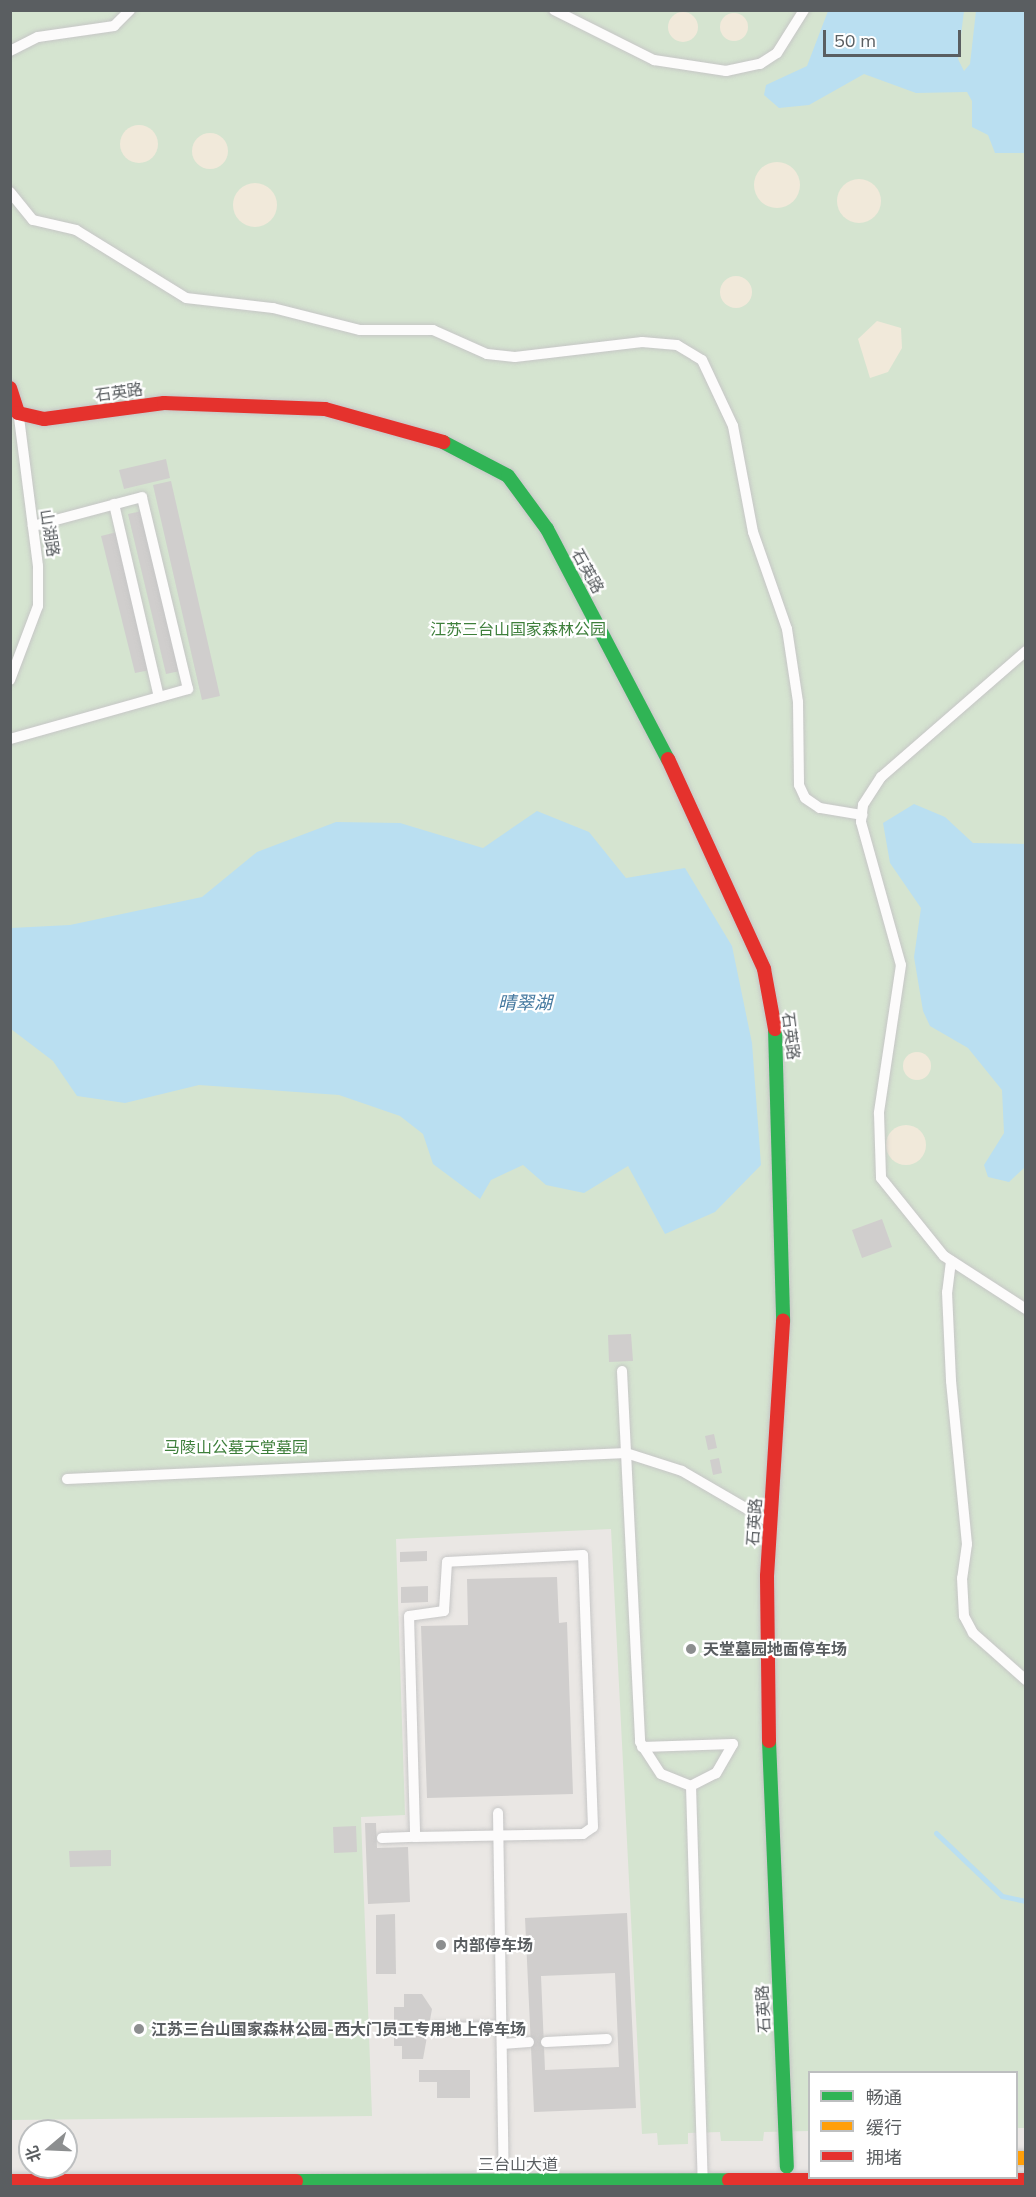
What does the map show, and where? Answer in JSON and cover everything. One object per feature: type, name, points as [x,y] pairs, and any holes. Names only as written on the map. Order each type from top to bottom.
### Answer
[{"type":"street","name":"山湖路","points":[[10,388],[18,413]]},
{"type":"street","name":"石英路","points":[[18,413],[44,419],[164,403],[325,409],[441,441],[508,476],[547,529],[643,704],[764,969],[778,1047],[783,1338],[771,1523],[770,1799],[787,2167]]},
{"type":"street","name":"三台山大道","points":[[87,2164],[504,2174],[644,2184],[1026,2180]]},
{"type":"street","name":"三台山大道","points":[[10,2181],[504,2174],[644,2167],[808,2166]]},
{"type":"lane","points":[[10,51],[38,37],[114,26],[130,10]]},
{"type":"lane","points":[[554,10],[654,60],[726,71],[760,64],[777,53],[804,10]]},
{"type":"lane","points":[[10,192],[33,220],[76,230],[186,298],[273,308],[360,330],[433,330],[487,354],[515,357],[642,342],[677,345],[702,360],[733,426],[753,532],[787,629],[798,702],[799,785],[804,798],[820,808],[862,815]]},
{"type":"lane","name":"山湖路","points":[[10,680],[38,606],[33,526],[18,413]]},
{"type":"lane","points":[[10,739],[188,689],[142,497],[33,526]]},
{"type":"lane","points":[[114,504],[159,697]]},
{"type":"lane","points":[[1026,651],[881,777],[862,815],[867,857],[901,964],[879,1113],[881,1178],[951,1261],[1026,1309]]},
{"type":"lane","points":[[951,1261],[947,1292],[951,1381],[967,1544],[962,1578],[964,1616],[973,1633],[1026,1680]]},
{"type":"lane","points":[[622,1371],[642,1747],[662,1774],[691,1786],[716,1773],[733,1744],[642,1747]]},
{"type":"lane","points":[[67,1479],[626,1453],[682,1471],[771,1523]]},
{"type":"lane","points":[[382,1838],[415,1838],[583,1834],[593,1827],[583,1555],[447,1562],[444,1611],[409,1616],[415,1838]]},
{"type":"lane","points":[[691,1786],[704,2183]]},
{"type":"lane","points":[[498,1813],[504,2174]]},
{"type":"lane","points":[[434,2028],[502,2027]]},
{"type":"lane","points":[[546,2042],[607,2039]]},
{"type":"lane","points":[[502,2044],[529,2042]]},
{"type":"lane","points":[[644,2167],[644,2184]]},
{"type":"green space","name":"江苏三台山国家森林公园","points":[[10,11],[1025,11],[1025,2128],[1018,2128],[1018,2071],[808,2071],[808,2131],[764,2132],[763,2141],[721,2141],[720,2132],[688,2133],[688,2144],[658,2145],[657,2133],[642,2134],[611,1529],[396,1539],[405,1815],[361,1817],[372,2116],[11,2120]]},
{"type":"sand","points":[[683,12],[694,16],[698,27],[694,38],[683,42],[672,38],[668,27],[672,16]]},
{"type":"sand","points":[[734,13],[744,17],[748,27],[744,37],[734,41],[724,37],[720,27],[724,17]]},
{"type":"sand","points":[[139,125],[153,130],[158,144],[153,158],[139,163],[125,158],[120,144],[125,130]]},
{"type":"sand","points":[[210,133],[223,138],[228,151],[223,164],[210,169],[197,164],[192,151],[197,138]]},
{"type":"sand","points":[[777,162],[793,169],[800,185],[793,201],[777,208],[761,201],[754,185],[761,169]]},
{"type":"sand","points":[[859,179],[868,180],[875,185],[880,192],[880,210],[875,217],[868,222],[859,223],[850,222],[843,217],[838,210],[837,201],[838,192],[843,185],[850,180]]},
{"type":"sand","points":[[255,183],[271,189],[277,205],[271,221],[255,227],[239,221],[233,205],[239,189]]},
{"type":"sand","points":[[736,276],[747,281],[752,292],[747,303],[736,308],[725,303],[720,292],[725,281]]},
{"type":"sand","points":[[877,321],[901,328],[902,348],[888,372],[870,378],[858,339]]},
{"type":"sand","points":[[917,1052],[927,1056],[931,1066],[927,1076],[917,1080],[907,1076],[903,1066],[907,1056]]},
{"type":"sand","points":[[906,1125],[914,1126],[920,1131],[925,1137],[925,1153],[920,1159],[914,1164],[906,1165],[898,1164],[892,1159],[887,1153],[886,1145],[887,1137],[892,1131],[898,1126]]},
{"type":"water","points":[[828,11],[964,11],[958,59],[964,71],[970,64],[976,11],[1025,11],[1025,153],[995,153],[988,135],[972,127],[972,101],[967,92],[916,93],[864,74],[809,105],[779,108],[764,95],[766,85],[807,66]]},
{"type":"water","points":[[914,804],[945,817],[973,843],[1025,844],[1025,1167],[1009,1182],[988,1177],[984,1165],[1004,1133],[1002,1090],[968,1048],[930,1026],[923,1011],[914,957],[921,908],[890,863],[883,823]]},
{"type":"water","name":"晴翠湖","points":[[537,811],[589,832],[626,878],[685,868],[732,946],[752,1043],[761,1165],[715,1212],[665,1234],[628,1166],[584,1193],[546,1185],[523,1165],[491,1180],[480,1199],[433,1164],[423,1134],[400,1116],[339,1095],[199,1085],[125,1103],[77,1096],[53,1061],[11,1029],[11,928],[70,925],[202,897],[257,852],[336,822],[400,823],[483,848]]},
{"type":"building","points":[[166,459],[170,478],[124,489],[119,470]]},
{"type":"building","points":[[171,481],[220,696],[202,700],[153,485]]},
{"type":"building","points":[[142,511],[180,671],[166,674],[128,514]]},
{"type":"building","points":[[117,532],[150,670],[135,673],[101,536]]},
{"type":"building","points":[[882,1219],[892,1247],[862,1258],[852,1230]]},
{"type":"building","points":[[631,1334],[633,1361],[609,1362],[608,1335]]},
{"type":"building","points":[[714,1434],[717,1448],[708,1450],[705,1436]]},
{"type":"building","points":[[719,1458],[722,1473],[713,1475],[710,1460]]},
{"type":"building","points":[[427,1551],[427,1561],[400,1562],[400,1552]]},
{"type":"building","points":[[557,1577],[559,1623],[567,1622],[573,1794],[427,1798],[421,1626],[468,1625],[467,1579]]},
{"type":"building","points":[[428,1586],[428,1602],[401,1603],[401,1587]]},
{"type":"building","points":[[365,1823],[376,1823],[377,1848],[408,1847],[410,1902],[368,1904]]},
{"type":"building","points":[[356,1826],[357,1852],[334,1853],[333,1827]]},
{"type":"building","points":[[111,1850],[111,1866],[70,1867],[69,1851]]},
{"type":"building","points":[[627,1913],[636,2108],[534,2112],[525,1918]],"holes":[[[615,1973],[619,2067],[545,2070],[541,1976]]]},
{"type":"building","points":[[395,1914],[396,1974],[376,1974],[376,1915]]},
{"type":"building","points":[[404,1994],[422,1994],[432,2009],[423,2059],[402,2059],[402,2046],[394,2046],[394,2007],[404,2007]]},
{"type":"building","points":[[419,2070],[470,2070],[470,2098],[437,2098],[437,2082],[419,2082]]},
{"type":"waterway","points":[[936,1833],[1002,1896],[1026,1901]]},
{"type":"traffic: fast","points":[[443,442],[508,476],[547,529],[668,759]]},
{"type":"traffic: fast","points":[[775,1029],[783,1320]]},
{"type":"traffic: fast","points":[[769,1741],[787,2167]]},
{"type":"traffic: fast","points":[[296,2181],[729,2180]]},
{"type":"traffic: slow","points":[[1018,2158],[1026,2158]]},
{"type":"traffic: jam","points":[[10,388],[18,413],[44,419],[164,403],[325,409],[443,442]]},
{"type":"traffic: jam","points":[[668,759],[764,969],[775,1029]]},
{"type":"traffic: jam","points":[[769,1741],[767,1576],[783,1320]]},
{"type":"traffic: jam","points":[[729,2180],[1026,2180]]},
{"type":"traffic: jam","points":[[10,2181],[296,2181]]},
{"type":"place","name":"天堂墓园地面停车场","points":[[691,1649]]},
{"type":"place","name":"内部停车场","points":[[441,1945]]},
{"type":"place","name":"江苏三台山国家森林公园-西大门员工专用地上停车场","points":[[139,2029]]},
{"type":"park label","name":"马陵山公墓天堂墓园","points":[[236,1447]]}]
